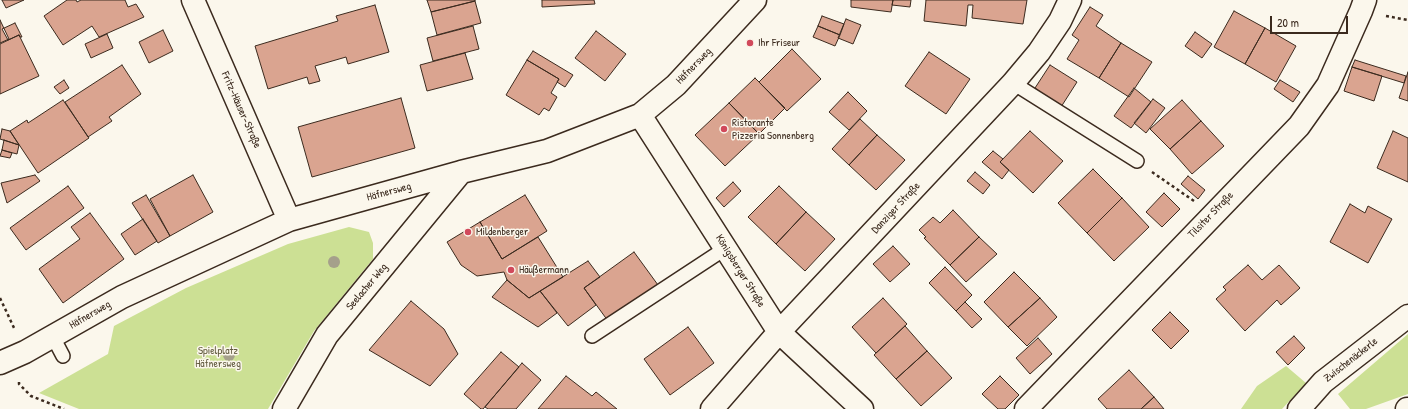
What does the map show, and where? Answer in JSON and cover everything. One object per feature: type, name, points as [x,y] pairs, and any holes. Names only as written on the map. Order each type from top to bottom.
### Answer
[{"type":"street","name":"Fritz-Häuser-Straße","points":[[192,0],[289,220]]},
{"type":"street","name":"Häfnersweg","points":[[0,364],[26,352],[122,297],[289,220],[461,172],[547,151],[640,115],[676,85],[755,0]]},
{"type":"street","name":"Danziger Straße","points":[[712,409],[779,332],[1012,83],[1039,52],[1060,21],[1070,0]]},
{"type":"street","name":"Tilsiter Straße","points":[[1026,409],[1299,126],[1328,85],[1362,11],[1365,0]]},
{"type":"street","name":"Königsberger Straße","points":[[640,115],[779,332],[862,409]]},
{"type":"street","name":"Seelacher Weg","points":[[284,409],[327,335],[461,172]]},
{"type":"street","name":"Zwischenäckerle","points":[[1299,409],[1323,382],[1408,316]]},
{"type":"lane","points":[[1012,83],[1137,161]]},
{"type":"lane","points":[[592,336],[726,248]]},
{"type":"lane","points":[[53,337],[63,356]]},
{"type":"path","points":[[1137,161],[1189,197]]},
{"type":"path","points":[[0,298],[3,304]]},
{"type":"path","points":[[26,352],[18,373],[19,384],[31,396],[64,409]]},
{"type":"green space","name":"Spielplatz Häfnersweg","points":[[349,227],[369,232],[373,243],[373,259],[314,331],[268,409],[79,409],[39,393],[108,354],[114,326],[186,288],[288,244]]},
{"type":"green space","points":[[1408,334],[1408,394],[1366,409],[1350,409],[1338,394]]},
{"type":"green space","points":[[1286,366],[1306,383],[1282,409],[1241,409],[1257,386]]},
{"type":"building","points":[[2,0],[24,0],[6,8]]},
{"type":"building","points":[[67,0],[76,0],[77,2],[81,0],[125,0],[128,7],[136,4],[144,17],[99,37],[92,26],[63,45],[44,16]]},
{"type":"building","points":[[427,0],[475,0],[475,1],[431,12]]},
{"type":"building","points":[[542,0],[594,0],[595,4],[542,7]]},
{"type":"building","points":[[851,0],[893,0],[891,12],[851,7]]},
{"type":"building","points":[[893,0],[911,0],[910,7],[892,5]]},
{"type":"building","points":[[926,0],[1027,0],[1023,24],[972,18],[973,5],[968,5],[966,26],[924,21]]},
{"type":"building","points":[[475,1],[481,23],[437,35],[431,12]]},
{"type":"building","points":[[375,5],[389,52],[348,64],[346,57],[315,66],[320,81],[309,84],[307,77],[268,89],[255,46],[338,21],[336,16]]},
{"type":"building","points":[[1090,7],[1103,15],[1096,26],[1121,43],[1099,78],[1067,59],[1079,40],[1072,35]]},
{"type":"building","points":[[1234,11],[1265,28],[1245,64],[1214,47]]},
{"type":"building","points":[[822,16],[844,24],[840,35],[818,26]]},
{"type":"building","points":[[846,19],[861,25],[853,44],[838,38]]},
{"type":"building","points":[[0,20],[9,39],[0,43]]},
{"type":"building","points":[[15,23],[22,37],[19,35],[8,40],[2,29]]},
{"type":"building","points":[[473,26],[479,49],[433,61],[427,38]]},
{"type":"building","points":[[818,26],[840,35],[835,46],[813,37]]},
{"type":"building","points":[[1265,28],[1296,46],[1276,82],[1245,64]]},
{"type":"building","points":[[163,30],[173,51],[149,63],[139,42]]},
{"type":"building","points":[[596,31],[626,54],[605,81],[575,58]]},
{"type":"building","points":[[1195,32],[1212,44],[1202,58],[1185,46]]},
{"type":"building","points":[[107,34],[113,48],[91,58],[85,44]]},
{"type":"building","points":[[19,35],[39,76],[0,94],[0,44]]},
{"type":"building","points":[[1121,43],[1152,62],[1129,97],[1099,78]]},
{"type":"building","points":[[792,49],[821,79],[787,111],[759,82]]},
{"type":"building","points":[[533,51],[573,75],[565,87],[557,82],[559,79],[527,60]]},
{"type":"building","points":[[929,52],[970,79],[946,114],[905,86]]},
{"type":"building","points":[[465,53],[473,79],[427,91],[420,65]]},
{"type":"building","points":[[527,60],[559,79],[551,93],[557,97],[549,111],[544,108],[539,115],[506,95]]},
{"type":"building","points":[[1355,60],[1406,76],[1404,83],[1352,67]]},
{"type":"building","points":[[122,65],[141,94],[109,117],[112,121],[88,137],[65,102]]},
{"type":"building","points":[[1050,65],[1077,82],[1061,107],[1035,88]]},
{"type":"building","points":[[1352,67],[1382,76],[1374,101],[1344,91]]},
{"type":"building","points":[[1408,72],[1408,101],[1399,98]]},
{"type":"building","points":[[755,78],[785,108],[759,134],[729,103]]},
{"type":"building","points":[[64,80],[69,88],[60,94],[54,87]]},
{"type":"building","points":[[1280,80],[1300,92],[1293,102],[1274,89]]},
{"type":"building","points":[[1134,88],[1151,102],[1131,128],[1114,116]]},
{"type":"building","points":[[848,92],[867,111],[849,130],[829,112]]},
{"type":"building","points":[[401,98],[415,148],[312,177],[298,127]]},
{"type":"building","points":[[1153,99],[1165,108],[1146,133],[1134,123]]},
{"type":"building","points":[[63,100],[89,138],[38,173],[10,131],[27,120],[28,123]]},
{"type":"building","points":[[1182,100],[1201,121],[1170,149],[1150,129]]},
{"type":"building","points":[[729,103],[759,134],[725,166],[695,135]]},
{"type":"building","points":[[860,119],[877,135],[849,165],[832,149]]},
{"type":"building","points":[[1201,121],[1224,146],[1192,174],[1170,149]]},
{"type":"building","points":[[2,129],[10,131],[19,145],[0,139]]},
{"type":"building","points":[[1030,131],[1063,161],[1033,193],[1000,162]]},
{"type":"building","points":[[1393,131],[1408,138],[1408,182],[1377,168]]},
{"type":"building","points":[[877,135],[905,160],[876,190],[849,165]]},
{"type":"building","points":[[4,140],[19,145],[17,154],[2,150]]},
{"type":"building","points":[[2,150],[12,153],[10,158],[0,156]]},
{"type":"building","points":[[993,151],[1003,159],[1000,162],[1009,170],[1002,179],[982,162]]},
{"type":"building","points":[[1093,169],[1122,198],[1087,233],[1058,203]]},
{"type":"building","points":[[975,172],[990,185],[983,194],[967,181]]},
{"type":"building","points":[[35,175],[40,181],[7,203],[1,183]]},
{"type":"building","points":[[193,175],[213,212],[170,236],[150,199]]},
{"type":"building","points":[[1188,176],[1205,190],[1198,199],[1181,184]]},
{"type":"building","points":[[733,182],[741,191],[724,207],[716,198]]},
{"type":"building","points":[[68,186],[84,208],[26,250],[10,228]]},
{"type":"building","points":[[779,186],[806,212],[776,244],[748,217]]},
{"type":"building","points":[[1164,193],[1180,209],[1162,227],[1146,212]]},
{"type":"building","points":[[146,195],[170,236],[158,243],[132,203]]},
{"type":"building","points":[[525,195],[547,231],[502,259],[480,222]]},
{"type":"building","points":[[1122,198],[1149,227],[1114,261],[1087,233]]},
{"type":"building","points":[[1350,204],[1365,213],[1368,206],[1392,219],[1368,263],[1330,242]]},
{"type":"building","points":[[953,210],[979,237],[950,265],[924,238],[926,237],[919,230],[933,217],[940,223]]},
{"type":"building","points":[[806,212],[835,239],[805,271],[776,244]]},
{"type":"building","points":[[90,213],[124,259],[63,303],[39,269],[80,239],[71,227]]},
{"type":"building","points":[[143,219],[157,241],[135,255],[121,234]]},
{"type":"building","points":[[480,222],[502,259],[538,237],[563,277],[529,298],[507,280],[504,272],[477,276],[461,265],[447,242]]},
{"type":"building","points":[[979,237],[997,254],[966,282],[950,265]]},
{"type":"building","points":[[893,246],[910,264],[890,282],[873,264]]},
{"type":"building","points":[[634,252],[658,285],[608,321],[584,288]]},
{"type":"building","points":[[588,261],[600,277],[584,288],[596,305],[568,326],[540,291]]},
{"type":"building","points":[[1248,265],[1262,280],[1279,265],[1300,288],[1281,305],[1277,300],[1245,331],[1216,299],[1226,290],[1223,287]]},
{"type":"building","points":[[945,267],[972,295],[956,311],[929,283]]},
{"type":"building","points":[[1014,272],[1040,298],[1008,327],[984,302]]},
{"type":"building","points":[[507,280],[529,298],[540,291],[557,313],[538,327],[492,297]]},
{"type":"building","points":[[883,298],[907,324],[876,353],[852,327]]},
{"type":"building","points":[[1040,298],[1057,317],[1027,346],[1008,327]]},
{"type":"building","points":[[411,301],[444,329],[458,354],[430,386],[369,350]]},
{"type":"building","points":[[965,302],[982,319],[972,328],[956,311]]},
{"type":"building","points":[[1170,312],[1189,331],[1171,349],[1152,330]]},
{"type":"building","points":[[905,326],[927,351],[896,379],[874,355]]},
{"type":"building","points":[[688,327],[714,363],[670,395],[644,359]]},
{"type":"building","points":[[1294,336],[1305,348],[1288,365],[1276,352]]},
{"type":"building","points":[[1038,338],[1052,354],[1030,374],[1016,358]]},
{"type":"building","points":[[927,351],[952,378],[921,406],[896,379]]},
{"type":"building","points":[[501,352],[519,367],[483,409],[481,409],[464,394]]},
{"type":"building","points":[[522,363],[541,380],[516,409],[488,409],[485,407]]},
{"type":"building","points":[[1129,370],[1154,397],[1141,409],[1107,409],[1098,399]]},
{"type":"building","points":[[566,376],[592,396],[596,392],[617,409],[538,409]]},
{"type":"building","points":[[1000,376],[1019,395],[1005,409],[998,409],[982,394]]},
{"type":"building","points":[[1154,397],[1164,409],[1141,409]]},
{"type":"place","name":"Ihr Friseur","points":[[750,43]]},
{"type":"place","name":"Ristorante Pizzeria Sonnenberg","points":[[724,129]]},
{"type":"place","name":"Mildenberger","points":[[468,232]]},
{"type":"place","name":"Häußermann","points":[[511,270]]}]
